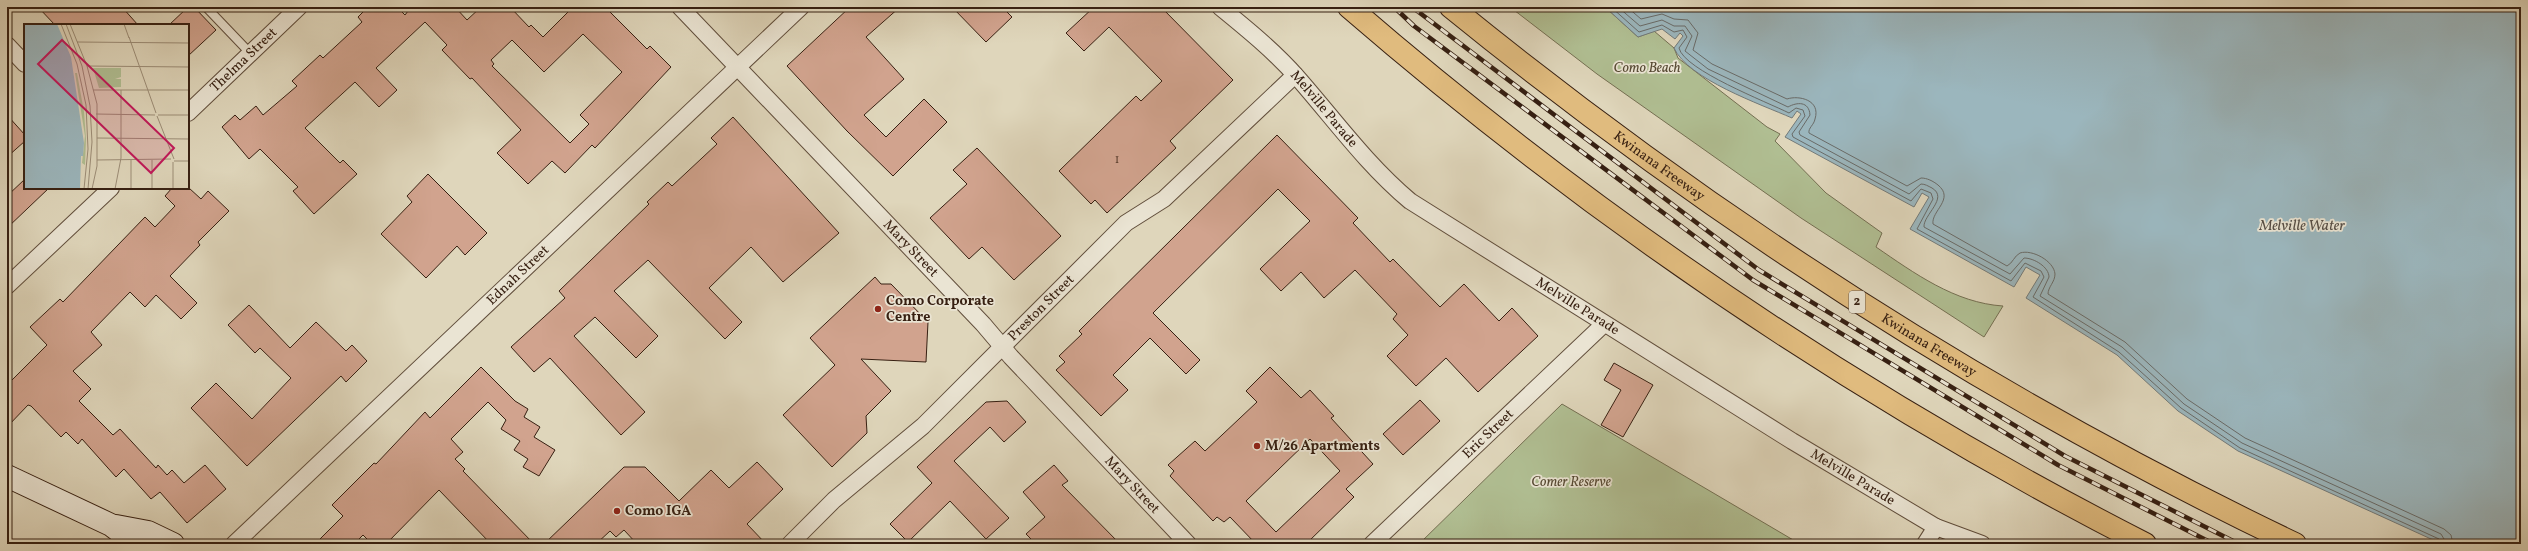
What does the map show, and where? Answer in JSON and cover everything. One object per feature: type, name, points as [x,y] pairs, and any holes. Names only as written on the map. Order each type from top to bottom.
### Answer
[{"type":"highway","points":[[1349,7],[1463,104],[1695,276],[1814,355],[1938,430],[2005,469],[2145,544]]},
{"type":"highway","name":"Kwinana Freeway","points":[[1451,7],[1587,114],[1813,274],[1924,344],[2090,441],[2209,503],[2295,544]]},
{"type":"main road","points":[[7,476],[111,525],[136,544]]},
{"type":"main road","points":[[111,525],[148,532],[173,544]]},
{"type":"street","name":"Thelma Street","points":[[189,112],[299,7]]},
{"type":"street","name":"Mary Street","points":[[680,7],[1004,347],[1188,544]]},
{"type":"street","name":"Ednah Street","points":[[234,544],[801,7]]},
{"type":"street","name":"Melville Parade","points":[[1223,8],[1249,30],[1295,76],[1362,156],[1410,201],[1792,442],[1936,527],[1982,544]]},
{"type":"street","points":[[7,45],[24,63]]},
{"type":"street","name":"Preston Street","points":[[790,544],[834,500],[923,426],[1004,347],[1126,223],[1164,199],[1295,76]]},
{"type":"street","points":[[7,286],[110,189]]},
{"type":"street","name":"Eric Street","points":[[1372,544],[1604,324]]},
{"type":"street","points":[[1925,544],[1936,527]]},
{"type":"lane","points":[[206,7],[250,53]]},
{"type":"green space","name":"Como Beach","points":[[1510,7],[1605,7],[1638,37],[1654,31],[1674,48],[1678,58],[1767,127],[1780,134],[1775,141],[1826,193],[1882,233],[1876,247],[1905,267],[1952,293],[1985,304],[2003,306],[1984,337],[1801,218],[1597,74]]},
{"type":"green space","name":"Comer Reserve","points":[[1562,404],[1800,544],[1419,544]]},
{"type":"water","name":"Melville Water","points":[[1605,7],[2521,7],[2521,544],[2442,544],[2238,451],[2178,411],[2117,355],[2026,298],[2040,275],[2026,267],[2014,287],[1910,229],[1929,197],[1922,193],[1914,207],[1785,137],[1801,114],[1797,111],[1792,118],[1744,98],[1709,80],[1694,70],[1682,59],[1674,48],[1683,36],[1680,33],[1675,39],[1662,29],[1638,37]]},
{"type":"building","points":[[38,7],[122,7],[137,24],[54,24]]},
{"type":"building","points":[[188,7],[194,7],[216,30],[189,55],[189,24],[170,24]]},
{"type":"building","points":[[368,7],[397,7],[405,15],[411,7],[455,7],[467,20],[481,7],[510,7],[529,27],[531,25],[543,37],[573,7],[605,7],[647,49],[650,46],[671,67],[595,148],[592,145],[565,173],[552,161],[528,184],[497,153],[521,130],[472,78],[470,79],[442,50],[447,45],[425,22],[376,68],[397,90],[379,107],[355,82],[305,128],[340,163],[343,160],[357,174],[314,214],[293,191],[298,187],[260,149],[249,159],[222,127],[235,115],[240,120],[256,106],[263,115],[297,86],[292,81],[320,55],[323,58],[362,22],[358,17]],"holes":[[[583,34],[622,72],[580,115],[589,124],[570,143],[492,66],[494,64],[491,60],[512,40],[544,72]]]},
{"type":"building","points":[[850,7],[900,7],[866,37],[904,79],[864,115],[886,137],[924,99],[947,122],[893,176],[847,131],[787,66]]},
{"type":"building","points":[[952,7],[1002,7],[1012,17],[986,42]]},
{"type":"building","points":[[1094,7],[1161,7],[1233,80],[1170,141],[1176,148],[1107,213],[1095,200],[1091,204],[1059,171],[1136,96],[1141,101],[1162,81],[1109,27],[1084,51],[1066,33]]},
{"type":"building","points":[[7,115],[24,134],[24,142],[7,157]]},
{"type":"building","points":[[733,117],[839,233],[783,282],[751,247],[709,288],[742,322],[725,339],[648,260],[614,291],[658,336],[636,358],[595,317],[574,336],[645,412],[621,435],[550,358],[534,372],[511,347],[565,298],[559,291],[649,204],[647,202],[668,182],[672,186],[717,144],[711,138]]},
{"type":"building","points":[[1277,135],[1358,218],[1353,223],[1390,262],[1393,259],[1440,307],[1464,284],[1499,321],[1512,308],[1538,336],[1478,392],[1446,358],[1416,386],[1387,356],[1408,335],[1393,319],[1397,314],[1355,270],[1324,298],[1301,272],[1281,291],[1260,269],[1310,221],[1278,189],[1153,313],[1200,360],[1186,374],[1150,338],[1113,375],[1128,390],[1101,416],[1056,370],[1065,362],[1059,356],[1082,334],[1079,331]]},
{"type":"building","points":[[977,148],[1061,236],[1014,280],[982,247],[969,259],[930,218],[967,184],[953,170]]},
{"type":"building","points":[[428,174],[487,233],[465,255],[457,246],[426,278],[381,234],[412,202],[407,196]]},
{"type":"building","points":[[24,180],[24,189],[48,189],[7,228],[7,196]]},
{"type":"building","points":[[189,188],[201,199],[208,191],[229,211],[198,242],[200,245],[170,276],[197,303],[181,319],[156,295],[145,307],[130,292],[91,332],[102,345],[73,371],[91,389],[79,401],[113,435],[120,429],[156,468],[158,465],[167,475],[172,470],[184,483],[205,465],[226,489],[187,523],[160,492],[151,499],[124,469],[116,477],[82,439],[78,444],[66,432],[61,437],[31,406],[28,405],[7,427],[7,385],[47,345],[30,327],[60,299],[63,302],[145,217],[155,227],[175,206],[165,196],[171,189]]},
{"type":"building","points":[[875,277],[881,284],[891,284],[928,322],[926,362],[861,359],[891,391],[866,416],[867,433],[832,467],[783,415],[835,365],[810,338]]},
{"type":"building","points":[[249,305],[290,348],[316,322],[346,351],[352,345],[367,361],[346,382],[341,376],[247,466],[191,408],[216,383],[252,419],[291,378],[260,348],[255,353],[228,325]]},
{"type":"building","points":[[1614,363],[1653,385],[1623,437],[1601,425],[1621,390],[1604,380]]},
{"type":"building","points":[[481,367],[515,401],[528,409],[524,417],[540,427],[534,437],[555,450],[539,476],[523,467],[528,459],[514,450],[520,441],[501,429],[506,420],[488,402],[451,439],[463,452],[455,459],[465,469],[463,471],[534,544],[491,544],[439,490],[386,544],[372,544],[363,535],[354,544],[315,544],[343,516],[332,505],[374,463],[376,464],[425,412],[430,418]]},
{"type":"building","name":"M/26 Apartments","points":[[1270,367],[1301,398],[1310,390],[1334,416],[1331,418],[1373,464],[1346,489],[1354,497],[1306,544],[1256,544],[1230,517],[1224,522],[1217,517],[1213,521],[1170,476],[1174,471],[1168,465],[1195,441],[1205,451],[1257,402],[1246,391]],"holes":[[[1310,439],[1340,471],[1276,532],[1246,501]]]},
{"type":"building","points":[[1420,400],[1440,421],[1403,455],[1383,434]]},
{"type":"building","points":[[1007,401],[1026,422],[1004,442],[990,427],[954,461],[1009,518],[986,539],[950,501],[908,542],[890,524],[932,483],[917,467],[986,402]]},
{"type":"building","points":[[757,462],[783,489],[747,524],[766,544],[637,544],[624,530],[616,537],[610,531],[596,544],[544,544],[624,467],[645,467],[679,501],[711,470],[729,488]]},
{"type":"building","points":[[1054,465],[1068,481],[1062,485],[1120,544],[1036,544],[1026,534],[1045,517],[1023,492]]},
{"type":"railway","points":[[1394,7],[1414,26],[1753,280],[2058,465],[2214,544]]},
{"type":"railway","points":[[1412,7],[1759,270],[2065,456],[2239,544]]},
{"type":"place","name":"Como Corporate Centre","points":[[878,309]]},
{"type":"place","name":"M/26 Apartments","points":[[1257,446]]},
{"type":"place","name":"Como IGA","points":[[617,511]]}]
